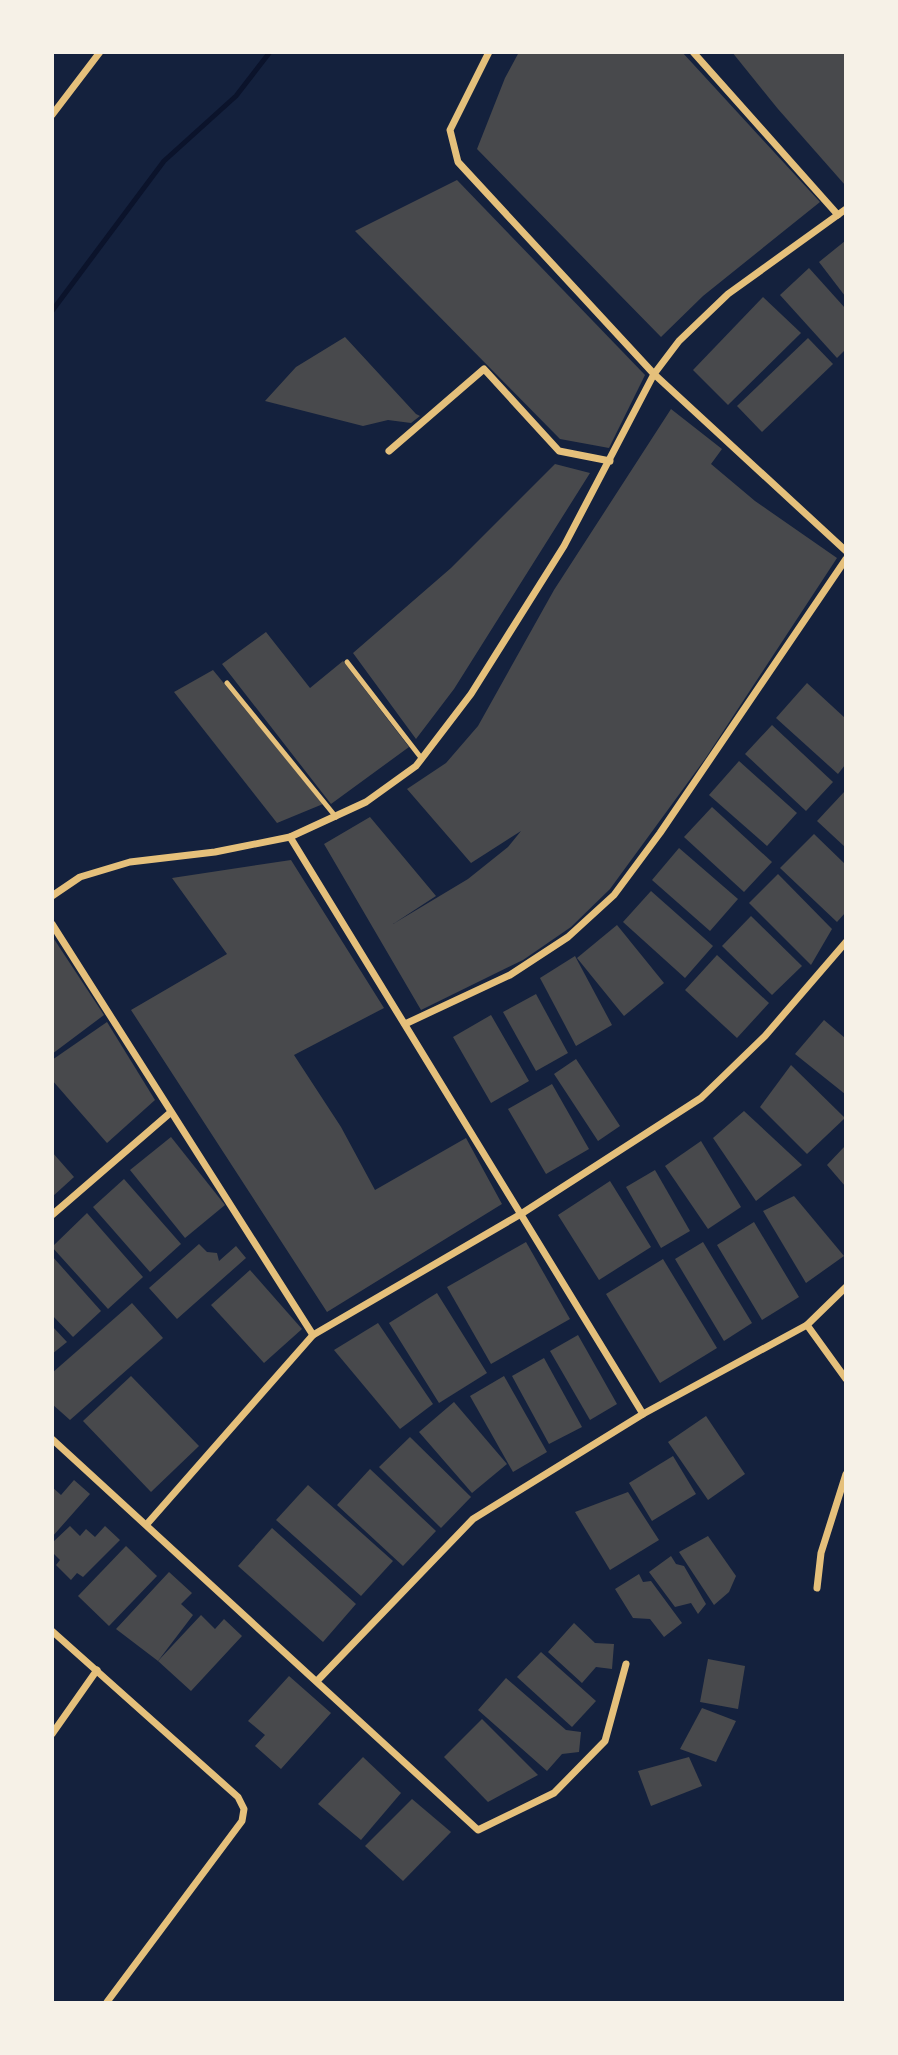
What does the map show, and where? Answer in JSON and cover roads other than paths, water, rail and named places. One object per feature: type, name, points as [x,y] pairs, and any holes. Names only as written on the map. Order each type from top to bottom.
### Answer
[{"type":"street","points":[[52,115],[100,52]]},
{"type":"street","points":[[489,52],[450,130],[458,162],[654,374],[845,551]]},
{"type":"street","points":[[693,52],[838,215]]},
{"type":"street","points":[[52,895],[80,877],[130,862],[215,852],[290,837],[366,802],[422,759],[471,694],[564,546],[654,374],[679,341],[728,294],[845,209]]},
{"type":"street","points":[[389,451],[484,369],[559,451],[610,461]]},
{"type":"street","points":[[405,1024],[510,975],[568,937],[614,895],[660,833],[845,559]]},
{"type":"street","points":[[290,837],[643,1414]]},
{"type":"street","points":[[52,924],[313,1335]]},
{"type":"street","points":[[148,1524],[313,1335],[522,1214],[701,1098],[765,1036],[845,942]]},
{"type":"street","points":[[52,1215],[170,1113]]},
{"type":"street","points":[[318,1680],[472,1519],[643,1414],[807,1325],[845,1287]]},
{"type":"street","points":[[807,1325],[845,1379]]},
{"type":"street","points":[[52,1439],[318,1680],[478,1830],[554,1793],[606,1741],[626,1664]]},
{"type":"street","points":[[817,1588],[821,1553],[845,1474]]},
{"type":"street","points":[[52,1631],[238,1797],[244,1809],[242,1821],[107,2003]]},
{"type":"street","points":[[52,1734],[97,1670]]},
{"type":"lane","points":[[347,662],[422,759]]},
{"type":"lane","points":[[227,683],[336,817]]},
{"type":"waterway","points":[[52,311],[164,161],[236,96],[270,52]]}]
